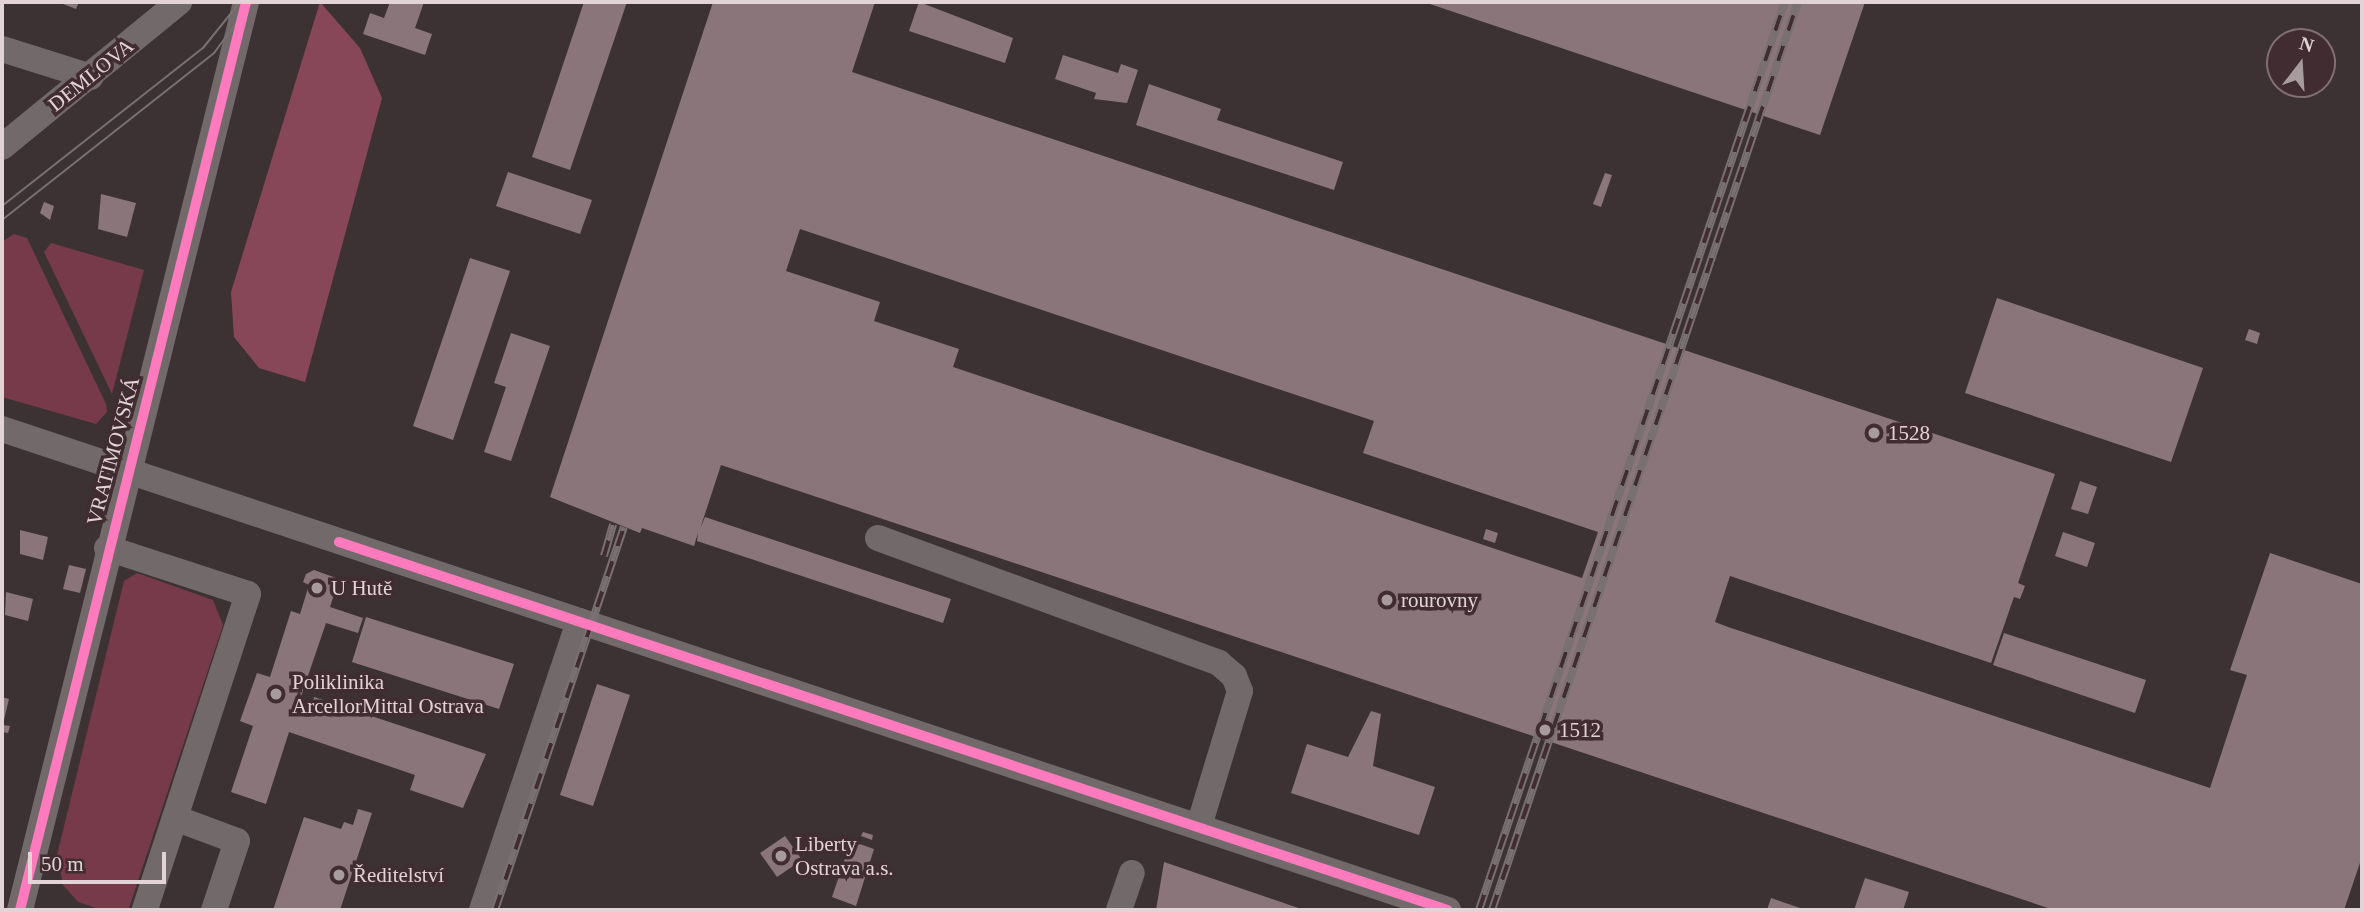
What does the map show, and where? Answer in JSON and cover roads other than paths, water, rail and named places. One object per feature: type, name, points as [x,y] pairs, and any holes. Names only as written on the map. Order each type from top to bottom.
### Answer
[{"type":"street","name":"DEMLOVA","points":[[2,147],[91,77],[179,2]]},
{"type":"street","name":"VRATIMOVSKÁ","points":[[19,907],[126,471],[247,2]]},
{"type":"street","points":[[2,49],[91,77]]},
{"type":"street","points":[[2,429],[1448,910]]},
{"type":"street","points":[[878,538],[1219,663],[1234,676],[1240,691],[1199,826]]},
{"type":"street","points":[[107,548],[248,594],[145,910]]},
{"type":"street","points":[[482,910],[579,621]]},
{"type":"street","points":[[175,818],[237,841],[214,910]]},
{"type":"street","points":[[1119,910],[1132,873]]},
{"type":"tram line","points":[[2,206],[203,48],[240,2]]},
{"type":"tram line","points":[[2,220],[214,53],[252,2]]},
{"type":"railway","points":[[1479,910],[1785,2]]},
{"type":"railway","points":[[1492,910],[1798,2]]},
{"type":"railway","points":[[604,556],[613,524]]},
{"type":"railway","points":[[495,910],[624,527]]},
{"type":"place","name":"1528","points":[[1874,433]]},
{"type":"place","name":"U Hutě","points":[[317,588]]},
{"type":"place","name":"rourovny","points":[[1387,600]]},
{"type":"place","name":"Poliklinika ArcellorMittal Ostrava","points":[[276,694]]},
{"type":"place","name":"1512","points":[[1545,730]]},
{"type":"place","name":"Liberty Ostrava a.s.","points":[[781,856]]},
{"type":"place","name":"Ředitelství","points":[[339,875]]}]
